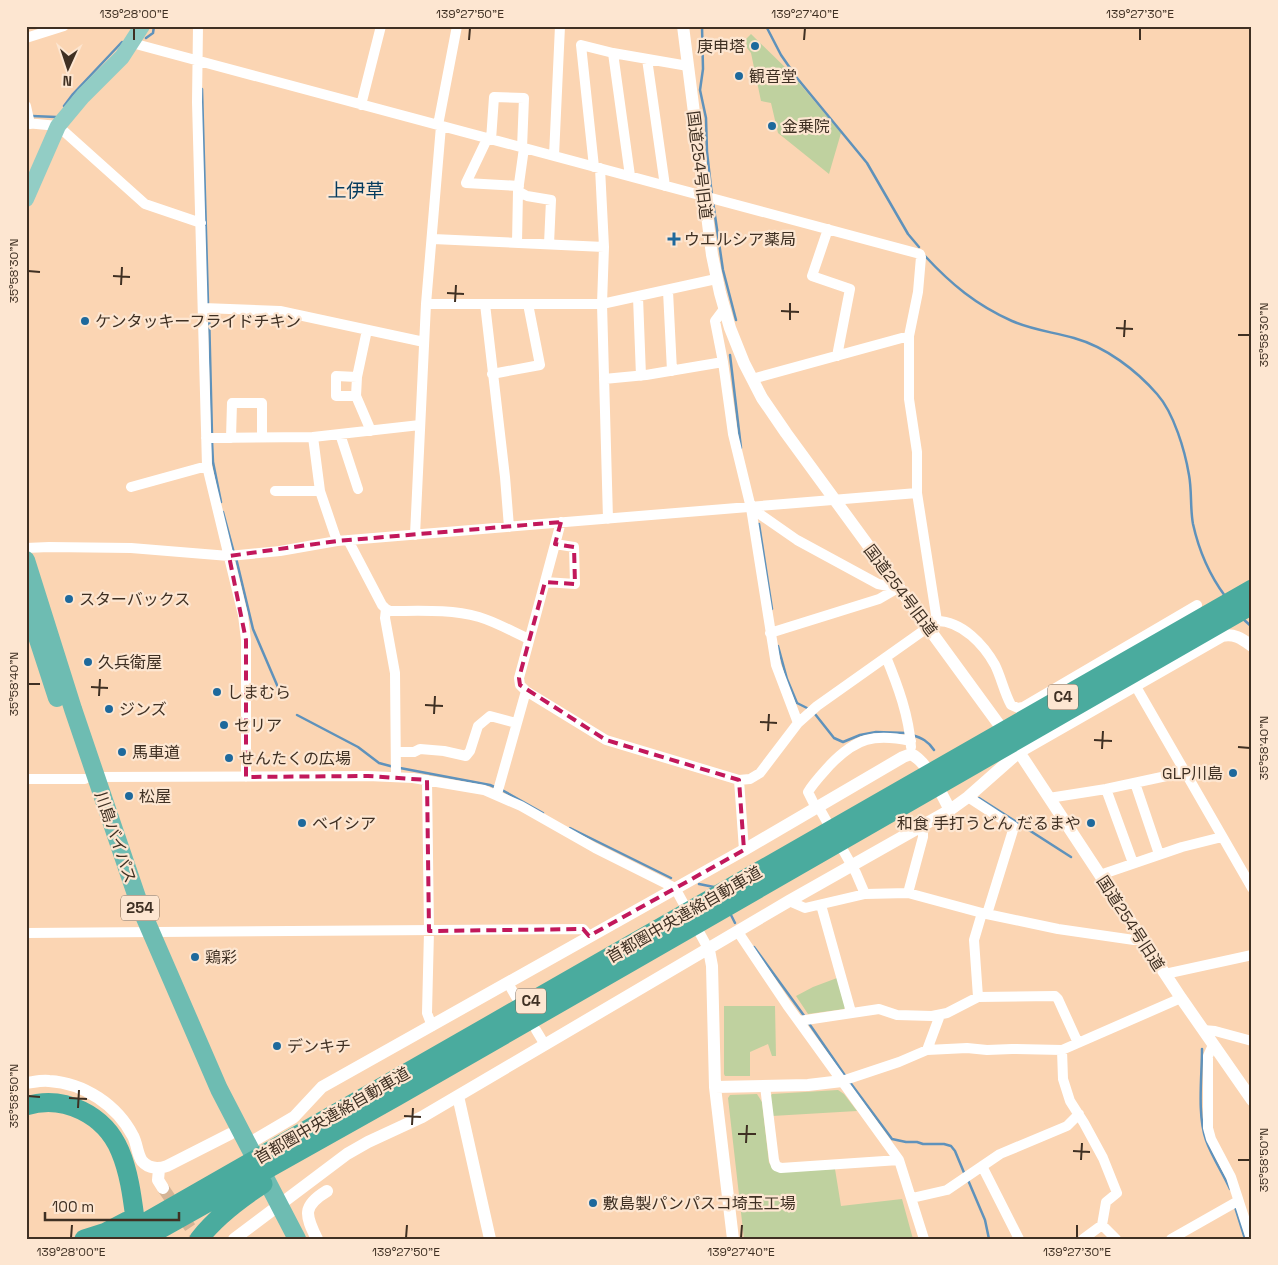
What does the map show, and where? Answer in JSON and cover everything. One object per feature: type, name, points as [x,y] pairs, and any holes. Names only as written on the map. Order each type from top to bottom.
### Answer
[{"type":"highway","name":"川島バイパス","points":[[26,560],[129,912],[145,933],[248,1144],[275,1209],[284,1239]]},
{"type":"highway","name":"首都圏中央連絡自動車道","points":[[84,1239],[111,1235],[152,1223],[235,1180],[342,1109],[392,1090],[679,926],[923,785],[1252,589]]},
{"type":"highway","name":"川島バイパス","points":[[26,603],[30,626],[90,778]]},
{"type":"highway","name":"首都圏中央連絡自動車道","points":[[923,785],[1252,605]]},
{"type":"highway","name":"川島バイパス","points":[[145,933],[208,1091],[230,1134],[275,1209],[296,1239]]},
{"type":"highway","points":[[199,1239],[210,1226],[235,1180],[392,1090]]},
{"type":"highway","points":[[26,1106],[49,1102],[63,1103],[79,1108],[91,1115],[110,1134],[120,1150],[128,1176],[138,1239]]},
{"type":"highway","points":[[26,1118],[37,1115],[69,1117],[83,1124],[97,1135],[108,1149],[118,1176],[128,1239]]},
{"type":"main road","points":[[26,199],[58,126],[83,96],[122,57],[142,26]]},
{"type":"street","points":[[26,38],[64,26]]},
{"type":"street","points":[[198,26],[197,60],[207,466],[243,615],[246,640],[246,777]]},
{"type":"street","points":[[361,105],[381,26]]},
{"type":"street","points":[[415,535],[426,304],[433,240],[439,126],[457,26]]},
{"type":"street","points":[[554,156],[560,26]]},
{"type":"street","name":"国道254号旧道","points":[[683,26],[709,198],[716,279],[736,344],[752,379],[774,416],[898,588],[933,624],[1181,998],[1252,1100]]},
{"type":"street","points":[[132,44],[920,254],[918,292],[909,336],[909,400],[917,452],[917,492],[933,624]]},
{"type":"street","points":[[608,519],[602,304],[604,247],[597,167],[581,45],[613,53],[688,66]]},
{"type":"street","points":[[613,53],[630,176]]},
{"type":"street","points":[[647,59],[665,186]]},
{"type":"street","points":[[517,243],[518,189],[523,148],[524,98],[494,97],[489,139],[466,183],[518,189],[527,196],[551,200],[549,244]]},
{"type":"street","points":[[26,106],[28,124],[58,126],[145,204],[201,223]]},
{"type":"street","points":[[828,229],[812,276],[850,289],[837,356]]},
{"type":"street","points":[[433,240],[604,247]]},
{"type":"street","points":[[426,304],[602,304],[716,279]]},
{"type":"street","points":[[668,291],[672,370]]},
{"type":"street","points":[[638,297],[641,376]]},
{"type":"street","points":[[485,304],[509,527]]},
{"type":"street","points":[[492,374],[540,365],[528,304]]},
{"type":"street","points":[[203,308],[280,311],[424,342]]},
{"type":"street","points":[[724,309],[715,321],[733,434],[750,508],[773,632],[776,665],[798,723]]},
{"type":"street","points":[[367,330],[357,377],[356,396],[371,430]]},
{"type":"street","points":[[752,379],[909,336]]},
{"type":"street","points":[[604,379],[641,376],[723,362]]},
{"type":"street","points":[[356,396],[336,396],[336,376],[357,377]]},
{"type":"street","points":[[231,438],[232,404],[262,403],[262,437]]},
{"type":"street","points":[[206,438],[313,437],[420,425]]},
{"type":"street","points":[[340,434],[358,489]]},
{"type":"street","points":[[313,437],[320,491],[337,541]]},
{"type":"street","points":[[131,486],[207,466]]},
{"type":"street","points":[[275,491],[320,491]]},
{"type":"street","points":[[26,548],[131,548],[229,556],[280,551],[337,541],[750,508],[917,492]]},
{"type":"street","points":[[750,508],[783,531],[878,584],[898,588]]},
{"type":"street","points":[[561,522],[519,678],[520,684],[526,691],[606,740],[740,780],[750,779],[760,773],[798,723],[832,694],[933,624],[946,622],[974,638],[995,664],[1010,705],[1018,708],[1023,707],[1197,605]]},
{"type":"street","points":[[348,540],[382,605],[386,609],[390,611],[458,612],[481,617],[529,639]]},
{"type":"street","points":[[545,582],[575,584],[574,547],[555,544]]},
{"type":"street","points":[[773,632],[879,599],[898,588]]},
{"type":"street","points":[[386,609],[385,618],[395,673],[396,777]]},
{"type":"street","points":[[1186,612],[1214,640]]},
{"type":"street","points":[[234,1239],[347,1154],[422,1117],[709,950],[789,901],[950,810],[1019,752],[1214,640],[1229,634],[1252,646]]},
{"type":"street","points":[[886,657],[897,685],[910,741],[950,810]]},
{"type":"street","points":[[1135,685],[1252,888]]},
{"type":"street","points":[[497,794],[526,691]]},
{"type":"street","points":[[396,752],[414,752],[420,749],[444,751],[466,756],[470,751],[478,726],[490,716],[516,723]]},
{"type":"street","points":[[865,894],[852,865],[826,818],[808,792],[814,782],[837,758],[854,744],[870,738],[893,737],[910,741]]},
{"type":"street","points":[[248,1144],[294,1117],[322,1087],[744,850],[903,756],[910,741]]},
{"type":"street","points":[[1049,798],[1106,789],[1185,772]]},
{"type":"street","points":[[26,779],[396,777],[466,786],[497,794],[595,848],[675,888],[709,950],[712,966],[715,1087],[733,1239]]},
{"type":"street","points":[[427,780],[427,1013],[432,1026]]},
{"type":"street","points":[[740,780],[744,850]]},
{"type":"street","points":[[1135,783],[1159,854]]},
{"type":"street","points":[[1106,789],[1133,863]]},
{"type":"street","points":[[968,796],[1014,826],[974,940],[978,997]]},
{"type":"street","points":[[908,893],[923,837],[923,826]]},
{"type":"street","points":[[1100,875],[1159,854],[1222,836]]},
{"type":"street","points":[[789,901],[805,908],[865,894],[908,893],[984,913],[1058,929],[1134,940],[1142,939]]},
{"type":"street","points":[[821,905],[851,1012]]},
{"type":"street","points":[[26,933],[583,929],[589,936]]},
{"type":"street","points":[[738,932],[804,1020],[842,1081],[899,1160],[924,1239]]},
{"type":"street","points":[[1165,974],[1252,955]]},
{"type":"street","points":[[508,983],[516,997]]},
{"type":"street","points":[[804,1020],[879,1009],[897,1015],[940,1014],[978,997],[1055,996],[1078,1043]]},
{"type":"street","points":[[715,1087],[816,1084],[842,1081],[927,1050],[967,1048],[987,1050],[1062,1050],[1181,998]]},
{"type":"street","points":[[927,1050],[940,1014]]},
{"type":"street","points":[[536,1030],[545,1045]]},
{"type":"street","points":[[1203,1030],[1215,1031],[1252,1041]]},
{"type":"street","points":[[1213,1045],[1208,1056],[1208,1128],[1211,1139],[1231,1177],[1251,1239]]},
{"type":"street","points":[[1062,1050],[1063,1079],[1070,1101],[1103,1158],[1117,1193],[1106,1202],[1102,1225],[1083,1239]]},
{"type":"street","points":[[26,1083],[48,1081],[70,1084],[92,1093],[108,1104],[121,1118],[133,1135],[142,1161],[150,1167],[159,1168],[167,1166],[230,1134]]},
{"type":"street","points":[[765,1086],[776,1166],[781,1168],[899,1160]]},
{"type":"street","points":[[458,1096],[490,1239]]},
{"type":"street","points":[[912,1198],[947,1190],[1000,1154],[1067,1126],[1078,1114]]},
{"type":"street","points":[[982,1166],[1019,1239]]},
{"type":"street","points":[[159,1168],[158,1180],[163,1188]]},
{"type":"street","points":[[317,1239],[308,1221],[308,1209],[311,1202],[326,1191]]},
{"type":"street","points":[[1170,1239],[1238,1201]]},
{"type":"street","points":[[1102,1225],[1116,1239]]},
{"type":"highlighted area","points":[[561,522],[555,544],[574,547],[575,584],[545,582],[519,678],[520,685],[606,740],[739,780],[744,850],[589,936],[583,929],[429,931],[427,780],[368,776],[246,777],[246,640],[229,556],[337,541]]},
{"type":"green space","points":[[751,34],[789,71],[841,133],[829,174],[778,133],[771,103],[761,101],[751,53],[747,48],[746,39]]},
{"type":"green space","points":[[837,978],[844,1009],[808,1014],[796,996]]},
{"type":"green space","points":[[724,1006],[775,1006],[776,1056],[772,1056],[768,1044],[750,1052],[750,1076],[725,1076],[724,1074]]},
{"type":"green space","points":[[838,1090],[844,1094],[857,1111],[772,1116],[770,1097],[772,1094]]},
{"type":"green space","points":[[757,1094],[762,1102],[769,1163],[778,1172],[835,1169],[841,1206],[902,1199],[913,1239],[744,1239],[728,1098],[730,1095]]},
{"type":"waterway","points":[[146,38],[153,33],[154,26]]},
{"type":"waterway","points":[[702,26],[703,69],[700,90],[706,118],[707,152],[712,196]]},
{"type":"waterway","points":[[766,26],[781,55],[797,78],[867,163],[908,234],[919,247]]},
{"type":"waterway","points":[[64,106],[122,42]]},
{"type":"waterway","points":[[202,89],[208,303]]},
{"type":"waterway","points":[[32,116],[56,117]]},
{"type":"waterway","points":[[713,202],[723,270],[736,320]]},
{"type":"waterway","points":[[925,256],[954,285],[987,308],[1020,324],[1074,338],[1098,347],[1120,360],[1140,376],[1157,394],[1169,411],[1185,455],[1190,481],[1193,524],[1198,543],[1209,570],[1225,596]]},
{"type":"waterway","points":[[209,312],[212,435]]},
{"type":"waterway","points":[[730,355],[741,448]]},
{"type":"waterway","points":[[212,441],[213,462],[221,502]]},
{"type":"waterway","points":[[223,512],[234,553]]},
{"type":"waterway","points":[[759,524],[772,609]]},
{"type":"waterway","points":[[236,558],[253,629],[280,692]]},
{"type":"waterway","points":[[1242,618],[1252,627]]},
{"type":"waterway","points":[[778,646],[787,679],[797,703],[807,708]]},
{"type":"waterway","points":[[815,714],[834,738],[843,742],[860,735],[876,732],[907,733]]},
{"type":"waterway","points":[[297,715],[358,747],[379,763],[394,767]]},
{"type":"waterway","points":[[912,735],[924,740],[934,750]]},
{"type":"waterway","points":[[400,768],[490,785],[497,788]]},
{"type":"waterway","points":[[502,790],[543,813]]},
{"type":"waterway","points":[[979,798],[1071,857]]},
{"type":"waterway","points":[[570,828],[671,878]]},
{"type":"waterway","points":[[699,884],[714,887]]},
{"type":"waterway","points":[[730,913],[735,923]]},
{"type":"waterway","points":[[754,947],[805,1017]]},
{"type":"waterway","points":[[808,1022],[846,1077]]},
{"type":"waterway","points":[[1202,1049],[1201,1107],[1203,1130],[1208,1146],[1230,1189]]},
{"type":"waterway","points":[[849,1081],[892,1139],[951,1146],[965,1175]]},
{"type":"waterway","points":[[968,1180],[985,1220],[989,1239]]},
{"type":"waterway","points":[[1235,1207],[1245,1239]]},
{"type":"tunnel","points":[[163,1188],[198,1239]]},
{"type":"place","name":"庚申塔","points":[[755,46]]},
{"type":"place","name":"観音堂","points":[[739,76]]},
{"type":"place","name":"金乗院","points":[[772,126]]},
{"type":"place","name":"ウエルシア薬局","points":[[674,239]]},
{"type":"place","name":"ケンタッキーフライドチキン","points":[[85,321]]},
{"type":"place","name":"スターバックス","points":[[69,599]]},
{"type":"place","name":"久兵衛屋","points":[[88,662]]},
{"type":"place","name":"しまむら","points":[[217,692]]},
{"type":"place","name":"ジンズ","points":[[109,709]]},
{"type":"place","name":"セリア","points":[[224,725]]},
{"type":"place","name":"馬車道","points":[[122,752]]},
{"type":"place","name":"せんたくの広場","points":[[229,758]]},
{"type":"place","name":"GLP川島","points":[[1233,773]]},
{"type":"place","name":"松屋","points":[[129,796]]},
{"type":"place","name":"ベイシア","points":[[302,823]]},
{"type":"place","name":"和食 手打うどん だるまや","points":[[1091,823]]},
{"type":"place","name":"鶏彩","points":[[195,957]]},
{"type":"place","name":"デンキチ","points":[[277,1046]]},
{"type":"place","name":"敷島製パンパスコ埼玉工場","points":[[593,1203]]},
{"type":"district","name":"上伊草","points":[[356,190]]}]
